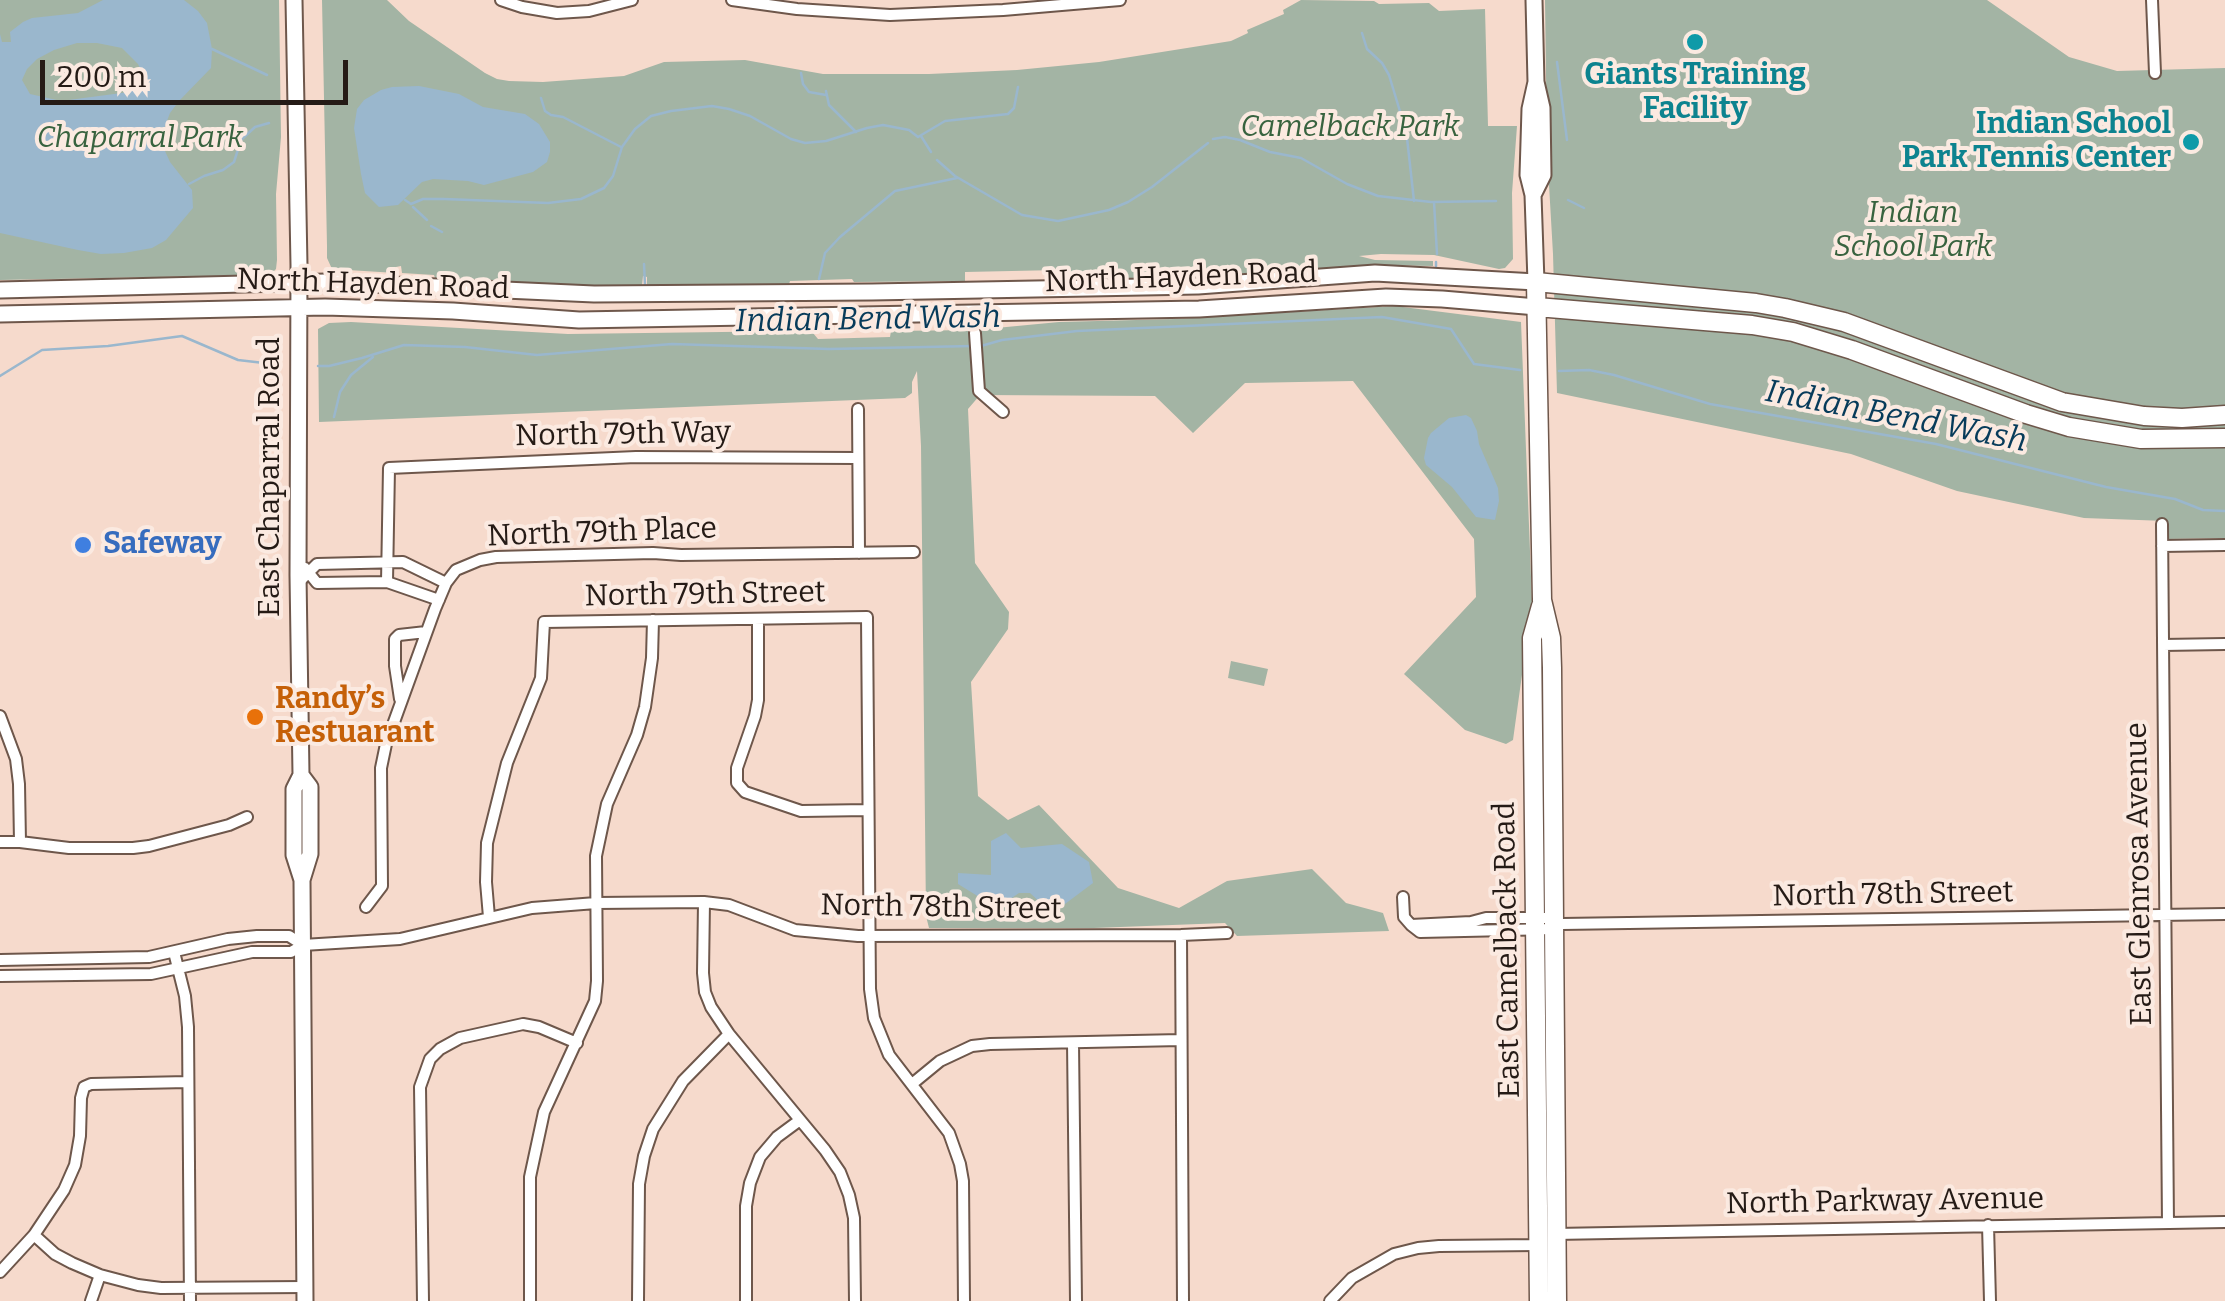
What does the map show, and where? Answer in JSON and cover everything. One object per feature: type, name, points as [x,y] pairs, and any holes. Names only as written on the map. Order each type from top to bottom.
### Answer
[{"type":"main road","name":"East Chaparral Road","points":[[294,0],[298,559],[303,578],[301,774],[294,789],[294,855],[302,880],[305,1294]]},
{"type":"main road","name":"East Camelback Road","points":[[1534,0],[1543,175],[1533,195],[1542,600],[1532,638],[1548,924],[1547,1239],[1539,1301]]},
{"type":"main road","name":"North Hayden Road","points":[[0,290],[298,282],[594,294],[1180,287],[1375,273],[1536,282],[1785,308],[1844,322],[2062,402],[2144,416],[2225,415]]},
{"type":"main road","name":"North Hayden Road","points":[[0,314],[298,307],[578,320],[1200,309],[1386,297],[1442,298],[1752,325],[1793,332],[2069,427],[2140,440],[2225,438]]},
{"type":"main road","name":"East Camelback Road","points":[[1547,1239],[1557,1301]]},
{"type":"street","points":[[500,0],[557,13],[589,11],[632,0]]},
{"type":"street","points":[[732,0],[890,16],[1004,5],[1120,0]]},
{"type":"street","points":[[2152,0],[2154,73]]},
{"type":"street","points":[[975,333],[978,391],[1003,412]]},
{"type":"street","points":[[858,409],[858,553]]},
{"type":"street","name":"North 79th Way","points":[[387,563],[388,468],[636,457],[858,458]]},
{"type":"street","name":"East Glenrosa Avenue","points":[[2162,524],[2168,1223]]},
{"type":"street","points":[[2162,546],[2225,546]]},
{"type":"street","name":"North 79th Place","points":[[446,583],[467,564],[496,558],[914,552]]},
{"type":"street","points":[[366,908],[382,886],[382,760],[446,583],[403,562],[317,564],[303,578],[317,583],[387,582],[439,600]]},
{"type":"street","points":[[355,563],[355,582]]},
{"type":"street","points":[[387,563],[387,582]]},
{"type":"street","name":"North 79th Street","points":[[489,916],[488,843],[507,764],[541,678],[544,622],[867,618],[868,810]]},
{"type":"street","points":[[530,1301],[530,1178],[544,1112],[595,1001],[596,856],[607,804],[645,707],[653,620]]},
{"type":"street","points":[[758,620],[758,700],[735,776],[737,783],[745,792],[801,810],[868,810],[870,990],[874,1018],[889,1056],[948,1132],[960,1164],[964,1301]]},
{"type":"street","points":[[401,703],[394,666],[395,639],[399,635],[426,632]]},
{"type":"street","points":[[2163,646],[2225,644]]},
{"type":"street","points":[[0,716],[16,758],[20,842]]},
{"type":"street","points":[[0,842],[133,848],[246,817]]},
{"type":"street","name":"North 78th Street","points":[[1403,897],[1404,917],[1410,926],[1486,918],[1548,924],[2225,914]]},
{"type":"street","points":[[704,902],[705,992],[710,1007],[840,1172],[850,1195],[855,1301]]},
{"type":"street","name":"North 78th Street","points":[[0,976],[136,975],[252,952],[290,952],[303,945],[400,939],[489,916],[596,903],[730,905],[796,930],[825,934],[1226,932]]},
{"type":"street","points":[[1180,935],[1184,1301]]},
{"type":"street","name":"North 78th Street","points":[[0,960],[148,957],[258,936],[290,936],[303,945]]},
{"type":"street","points":[[174,952],[188,1012],[190,1301]]},
{"type":"street","points":[[423,1301],[420,1087],[430,1060],[460,1038],[523,1024],[577,1043]]},
{"type":"street","points":[[638,1301],[640,1184],[653,1129],[684,1081],[729,1034]]},
{"type":"street","points":[[912,1084],[940,1061],[972,1046],[1181,1040]]},
{"type":"street","points":[[1073,1043],[1076,1301]]},
{"type":"street","points":[[0,1272],[34,1235],[64,1190],[75,1165],[84,1088],[91,1084],[188,1082]]},
{"type":"street","points":[[746,1301],[746,1206],[750,1183],[760,1156],[777,1136],[800,1120]]},
{"type":"street","name":"North Parkway Avenue","points":[[1330,1301],[1352,1278],[1394,1254],[1440,1246],[1547,1239],[2225,1222]]},
{"type":"street","points":[[1988,1226],[1990,1301]]},
{"type":"street","points":[[34,1235],[55,1254],[100,1275],[138,1285],[305,1294]]},
{"type":"street","points":[[92,1301],[100,1275]]},
{"type":"green space","name":"Chaparral Park","points":[[0,0],[279,0],[281,137],[276,269],[266,275],[0,280]]},
{"type":"green space","name":"Camelback Park","points":[[322,0],[387,0],[409,21],[485,73],[509,81],[543,82],[624,76],[664,62],[745,60],[823,74],[1017,70],[1099,62],[1231,41],[1284,14],[1283,10],[1301,0],[1429,3],[1439,11],[1485,9],[1488,126],[1517,126],[1513,259],[1499,269],[1434,255],[1381,254],[1359,256],[1433,261],[1433,266],[1367,265],[1196,277],[1059,279],[1058,270],[965,272],[965,281],[852,279],[789,284],[647,285],[647,277],[643,276],[639,286],[435,278],[402,273],[401,266],[396,267],[396,273],[332,269],[327,258]]},
{"type":"green space","name":"Indian School Park","points":[[1545,0],[1987,0],[2069,57],[2117,71],[2225,68],[2225,538],[2167,539],[2166,521],[2084,518],[1957,491],[1851,454],[1557,393]]},
{"type":"green space","points":[[1395,306],[1521,322],[1532,602],[1513,740],[1506,744],[1465,730],[1404,674],[1476,597],[1474,539],[1353,381],[1245,383],[1193,433],[1155,396],[980,395],[968,409],[975,563],[1009,612],[1008,629],[971,682],[978,796],[1008,820],[1039,805],[1118,888],[1179,908],[1227,881],[1312,869],[1346,903],[1383,913],[1389,931],[1237,936],[1225,923],[929,928],[917,371],[912,393],[905,398],[319,422],[318,329],[329,323],[568,334],[799,331],[813,333],[818,339],[890,337],[891,331],[975,330],[1059,322]]},
{"type":"green space","points":[[1231,661],[1268,669],[1264,686],[1228,678]]},
{"type":"water","points":[[103,0],[184,0],[207,23],[211,68],[179,101],[165,126],[165,151],[192,190],[193,208],[166,240],[152,248],[101,254],[0,233],[0,34],[2,42],[11,42],[10,32],[32,18],[78,13]],"holes":[[[77,43],[122,48],[138,64],[141,70],[136,88],[61,101],[30,94],[22,80],[37,59]]]},
{"type":"water","points":[[419,86],[459,94],[483,107],[525,114],[539,124],[550,142],[547,162],[533,172],[484,185],[433,179],[422,182],[398,205],[379,207],[365,193],[354,128],[357,109],[381,90]]},
{"type":"water","points":[[1466,415],[1477,431],[1498,488],[1495,520],[1476,517],[1452,487],[1426,465],[1424,458],[1431,433],[1449,418]]},
{"type":"water","points":[[1006,833],[1021,848],[1062,844],[1089,862],[1093,883],[1061,907],[1046,908],[1030,893],[1019,893],[997,908],[958,884],[958,873],[991,875],[991,841]]},
{"type":"waterway","points":[[1362,33],[1367,49],[1389,75],[1405,128]]},
{"type":"waterway","points":[[212,49],[267,75]]},
{"type":"waterway","points":[[1557,62],[1567,140]]},
{"type":"waterway","points":[[801,73],[809,92],[826,95]]},
{"type":"waterway","points":[[405,200],[411,204],[423,199],[548,203],[581,199],[604,188],[613,176],[622,147],[635,129],[651,116],[671,111],[712,106],[729,109],[805,143],[883,125],[909,130],[918,137],[945,121],[1008,114],[1014,108],[1018,87]]},
{"type":"waterway","points":[[826,91],[829,105],[856,132]]},
{"type":"waterway","points":[[541,98],[545,111],[551,115],[563,117],[621,147]]},
{"type":"waterway","points":[[189,184],[234,162],[241,140],[255,127],[269,123]]},
{"type":"waterway","points":[[921,136],[931,152]]},
{"type":"waterway","points":[[1407,138],[1414,201]]},
{"type":"waterway","points":[[1213,139],[1240,140],[1270,152],[1301,158],[1378,196],[1431,202],[1496,201]]},
{"type":"waterway","points":[[937,160],[955,176],[1022,215],[1058,221],[1128,202],[1208,143]]},
{"type":"waterway","points":[[819,279],[825,253],[895,191],[957,178]]},
{"type":"waterway","points":[[1568,200],[1584,208]]},
{"type":"waterway","points":[[1434,202],[1437,254]]},
{"type":"waterway","points":[[413,207],[427,220]]},
{"type":"waterway","points":[[431,226],[442,232]]},
{"type":"waterway","points":[[644,264],[645,285]]},
{"type":"waterway","name":"Indian Bend Wash","points":[[981,346],[1077,331],[1382,317],[1451,329],[1474,364],[1520,370]]},
{"type":"waterway","name":"Indian Bend Wash","points":[[0,376],[42,350],[182,336],[238,360],[281,365]]},
{"type":"waterway","name":"Indian Bend Wash","points":[[318,366],[404,345],[537,355],[672,344],[829,349],[973,346]]},
{"type":"waterway","points":[[334,417],[340,392],[351,375],[373,357]]},
{"type":"waterway","name":"Indian Bend Wash","points":[[1559,371],[1589,370],[1614,375],[1710,404],[1936,444],[2106,487],[2175,499],[2203,510],[2225,511]]},
{"type":"place","name":"Giants Training Facility","points":[[1695,42]]},
{"type":"place","name":"Indian School Park Tennis Center","points":[[2191,142]]},
{"type":"place","name":"Safeway","points":[[83,545]]},
{"type":"place","name":"Randy’s Restuarant","points":[[255,717]]}]
